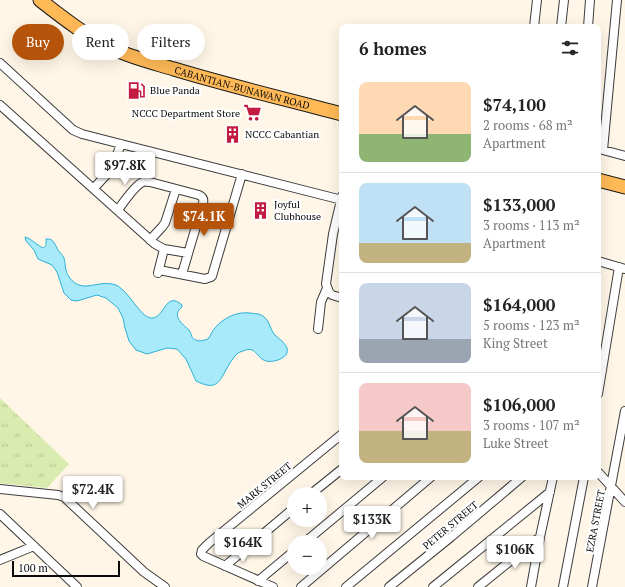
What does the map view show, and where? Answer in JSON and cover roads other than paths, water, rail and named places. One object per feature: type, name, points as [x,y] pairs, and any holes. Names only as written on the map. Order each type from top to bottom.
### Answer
[{"type":"main road","name":"CABANTIAN-BUNAWAN ROAD","points":[[40,0],[96,40],[113,49],[198,76],[339,113]]},
{"type":"main road","points":[[601,181],[625,187]]},
{"type":"street","points":[[534,24],[537,0]]},
{"type":"street","points":[[561,24],[564,0]]},
{"type":"street","points":[[588,24],[590,0]]},
{"type":"street","points":[[617,0],[601,150],[625,156]]},
{"type":"street","points":[[0,63],[73,130],[82,134],[339,197]]},
{"type":"street","points":[[0,105],[150,240],[164,249],[188,253]]},
{"type":"street","points":[[94,188],[112,168],[121,144]]},
{"type":"street","points":[[164,249],[158,272],[182,274],[205,279],[212,276],[242,174]]},
{"type":"street","points":[[118,210],[137,186],[142,183],[150,182],[199,195],[203,198],[203,203],[182,274]]},
{"type":"street","points":[[150,240],[165,223],[176,189]]},
{"type":"street","points":[[339,209],[334,228],[326,279],[327,288],[332,295],[339,297]]},
{"type":"street","points":[[601,262],[622,268],[601,378]]},
{"type":"street","points":[[318,328],[321,302],[327,288]]},
{"type":"street","name":"EZRA STREET","points":[[592,587],[625,411]]},
{"type":"street","name":"MARK STREET","points":[[225,566],[203,556],[201,554],[202,550],[339,436]]},
{"type":"street","points":[[320,487],[339,472]]},
{"type":"street","points":[[601,475],[625,502]]},
{"type":"street","points":[[313,535],[379,480]]},
{"type":"street","points":[[301,587],[427,480]]},
{"type":"street","points":[[346,587],[475,480]]},
{"type":"street","name":"PETER STREET","points":[[389,587],[518,480]]},
{"type":"street","points":[[529,585],[552,480]]},
{"type":"street","points":[[563,587],[583,480]]},
{"type":"street","points":[[0,489],[58,495],[64,497],[144,572],[165,587]]},
{"type":"street","points":[[433,587],[550,492]]},
{"type":"street","points":[[0,514],[78,587]]},
{"type":"street","points":[[273,587],[225,566],[287,514]]},
{"type":"street","points":[[478,587],[540,537]]},
{"type":"street","points":[[0,560],[34,546]]},
{"type":"street","points":[[258,581],[287,557]]},
{"type":"water","points":[[25,237],[43,248],[46,245],[46,239],[51,240],[54,242],[64,259],[69,277],[75,283],[83,286],[106,283],[116,285],[121,288],[147,317],[156,317],[168,303],[176,301],[182,305],[177,313],[179,319],[189,330],[193,339],[198,341],[208,339],[217,326],[231,316],[246,313],[261,315],[268,321],[273,333],[286,346],[286,355],[278,360],[268,361],[251,350],[240,352],[236,355],[218,382],[212,385],[202,384],[196,381],[186,359],[177,349],[167,348],[147,354],[136,350],[129,341],[123,318],[118,308],[106,298],[97,295],[77,301],[71,300],[64,293],[57,272],[52,265],[38,259]]},
{"type":"place","name":"Blue Panda","points":[[137,90]]},
{"type":"place","name":"NCCC Department Store","points":[[253,113]]},
{"type":"place","name":"NCCC Cabantian","points":[[232,134]]},
{"type":"place","name":"Joyful Clubhouse","points":[[261,210]]}]
